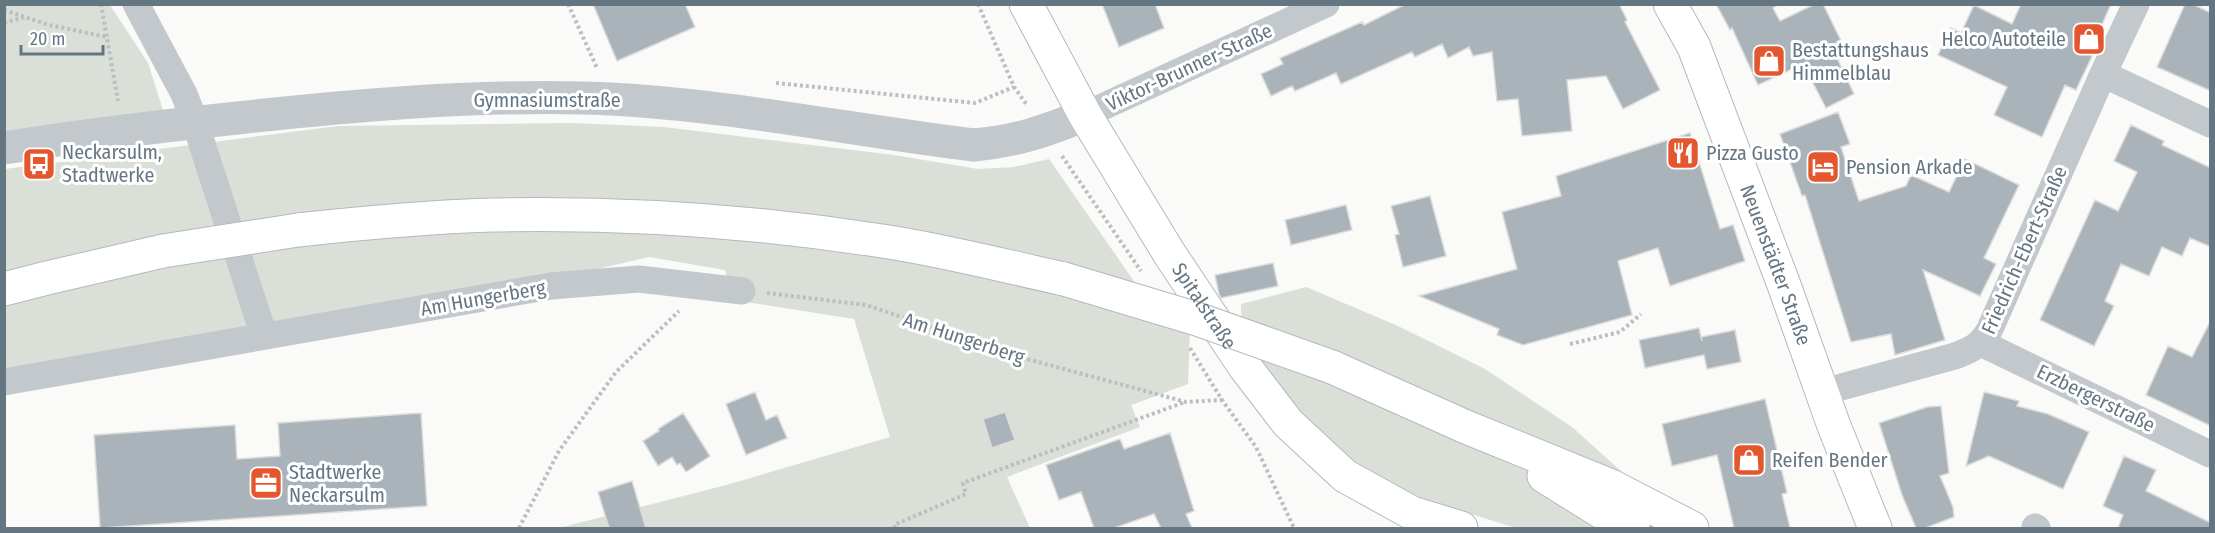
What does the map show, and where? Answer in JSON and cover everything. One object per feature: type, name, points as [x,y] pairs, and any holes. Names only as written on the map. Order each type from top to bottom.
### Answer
[{"type":"main road","name":"Spitalstraße","points":[[1026,4],[1085,116],[1175,262],[1245,367],[1288,423],[1346,476],[1409,521],[1461,528]]},
{"type":"main road","name":"Neuenstädter Straße","points":[[1670,4],[1694,47],[1834,426],[1875,528]]},
{"type":"main road","points":[[4,289],[163,251],[298,230],[492,215],[600,215],[715,221],[884,241],[1064,279],[1197,319],[1332,367],[1466,427],[1611,486],[1692,528]]},
{"type":"main road","points":[[1466,427],[1600,511],[1633,528]]},
{"type":"street","points":[[136,4],[184,94],[264,336]]},
{"type":"street","name":"Viktor-Brunner-Straße","points":[[1085,116],[1326,4]]},
{"type":"street","name":"Friedrich-Ebert-Straße","points":[[1823,392],[1955,356],[1976,348],[1981,343],[1989,331],[2136,4]]},
{"type":"street","points":[[2103,74],[2211,124]]},
{"type":"street","name":"Gymnasiumstraße","points":[[4,148],[334,107],[442,100],[585,98],[682,104],[974,145],[1007,142],[1045,132],[1085,116]]},
{"type":"street","name":"Am Hungerberg","points":[[4,382],[551,286],[639,279],[742,291]]},
{"type":"street","name":"Erzbergerstraße","points":[[1981,343],[2211,454]]},
{"type":"path","points":[[102,4],[118,102]]},
{"type":"path","points":[[568,4],[598,71]]},
{"type":"path","points":[[978,4],[1014,87],[1144,275]]},
{"type":"path","points":[[4,10],[49,25],[107,37]]},
{"type":"path","points":[[4,23],[25,17]]},
{"type":"path","points":[[519,528],[559,451],[616,372],[704,287]]},
{"type":"path","name":"Am Hungerberg","points":[[742,291],[796,295],[866,305],[1027,359],[1186,402],[1222,400]]},
{"type":"path","points":[[1570,344],[1620,332],[1641,314]]},
{"type":"path","points":[[1186,342],[1222,400],[1256,447],[1294,528]]},
{"type":"path","points":[[895,528],[894,525],[966,494],[963,483],[1186,402]]},
{"type":"shaded area","points":[[4,5],[110,5],[148,63],[164,113],[5,135]]},
{"type":"shaded area","points":[[572,123],[664,127],[894,155],[978,169],[1014,167],[1049,159],[1145,297],[1242,332],[1241,304],[1306,287],[1398,326],[1485,369],[1572,427],[1630,479],[1710,528],[1516,528],[1410,495],[1352,467],[1268,380],[1190,326],[1188,384],[1131,405],[1140,427],[1007,477],[1030,528],[559,528],[730,484],[890,437],[854,319],[733,300],[725,270],[649,257],[546,281],[5,370],[5,169],[338,126]]},
{"type":"building","points":[[593,4],[685,4],[695,27],[617,61]]},
{"type":"building","points":[[1102,4],[1155,4],[1164,28],[1119,47]]},
{"type":"building","points":[[1406,4],[1619,4],[1627,20],[1625,22],[1660,90],[1623,109],[1606,76],[1567,80],[1572,131],[1522,136],[1518,99],[1497,101],[1492,52],[1473,56],[1469,47],[1448,58],[1442,44],[1415,57],[1412,52],[1341,84],[1336,73],[1295,91],[1292,86],[1271,96],[1261,74],[1283,64],[1280,58],[1362,22],[1364,25]]},
{"type":"building","points":[[1716,4],[1779,4],[1773,8],[1780,21],[1815,4],[1823,4],[1848,55],[1838,60],[1854,94],[1826,108],[1803,64],[1758,85],[1732,28],[1730,30]]},
{"type":"building","points":[[2021,4],[2111,4],[2101,27],[2105,29],[2076,90],[2065,85],[2042,137],[1994,115],[2007,87],[1938,55],[1951,28],[1961,33],[1974,5],[2012,24]]},
{"type":"building","points":[[2185,4],[2192,4],[2211,13],[2211,91],[2157,67]]},
{"type":"building","points":[[1838,112],[1850,144],[1841,147],[1859,201],[1906,186],[1911,175],[1949,192],[1965,159],[2019,185],[1984,258],[1996,264],[1980,296],[1923,270],[1945,340],[1895,355],[1891,334],[1851,342],[1805,195],[1802,196],[1780,134]]},
{"type":"building","points":[[2131,125],[2164,141],[2162,145],[2211,168],[2211,247],[2190,238],[2182,256],[2162,247],[2149,276],[2121,264],[2105,301],[2114,306],[2094,346],[2040,320],[2095,200],[2118,211],[2137,172],[2114,161]]},
{"type":"building","points":[[1690,133],[1720,229],[1733,225],[1745,261],[1670,286],[1658,248],[1618,261],[1632,315],[1523,345],[1497,335],[1499,329],[1419,296],[1517,269],[1502,212],[1561,196],[1556,176]]},
{"type":"building","points":[[1430,196],[1446,256],[1403,267],[1395,235],[1399,234],[1391,206]]},
{"type":"building","points":[[1346,205],[1352,230],[1291,245],[1285,220]]},
{"type":"building","points":[[1273,263],[1278,286],[1221,298],[1215,275]]},
{"type":"building","points":[[2211,320],[2211,426],[2146,395],[2168,346],[2192,357]]},
{"type":"building","points":[[1699,328],[1701,337],[1735,330],[1741,362],[1707,369],[1704,355],[1645,368],[1639,340]]},
{"type":"building","points":[[755,392],[766,420],[777,415],[787,438],[746,455],[726,404]]},
{"type":"building","points":[[1984,392],[2019,401],[2017,406],[2048,414],[2089,432],[2063,489],[1989,456],[1966,466]]},
{"type":"building","name":"Reifen Bender","points":[[1765,399],[1787,493],[1782,494],[1790,528],[1734,528],[1717,455],[1672,466],[1662,424]]},
{"type":"building","points":[[1941,406],[1949,473],[1940,476],[1953,507],[1954,517],[1925,528],[1916,528],[1902,495],[1879,423],[1927,407]]},
{"type":"building","points":[[1005,412],[1015,440],[992,448],[983,419]]},
{"type":"building","points":[[421,413],[427,506],[100,528],[94,435],[235,425],[237,459],[280,456],[278,423]]},
{"type":"building","points":[[683,413],[710,456],[686,472],[680,463],[677,465],[672,457],[658,466],[643,441]]},
{"type":"building","points":[[1170,433],[1194,511],[1186,514],[1192,528],[1161,528],[1154,514],[1114,528],[1094,528],[1081,492],[1059,500],[1046,465],[1120,439],[1124,449]]},
{"type":"building","points":[[2124,456],[2156,470],[2146,491],[2211,523],[2211,528],[2118,528],[2123,515],[2103,506]]},
{"type":"building","points":[[632,481],[646,528],[609,528],[598,492]]},
{"type":"place","name":"Helco Autoteile","points":[[2089,39]]},
{"type":"place","name":"Bestattungshaus Himmelblau","points":[[1769,61]]},
{"type":"place","name":"Pizza Gusto","points":[[1683,153]]},
{"type":"place","name":"Neckarsulm, Stadtwerke","points":[[39,164]]},
{"type":"place","name":"Pension Arkade","points":[[1823,167]]},
{"type":"place","name":"Reifen Bender","points":[[1749,460]]},
{"type":"place","name":"Stadtwerke Neckarsulm","points":[[266,483]]}]
